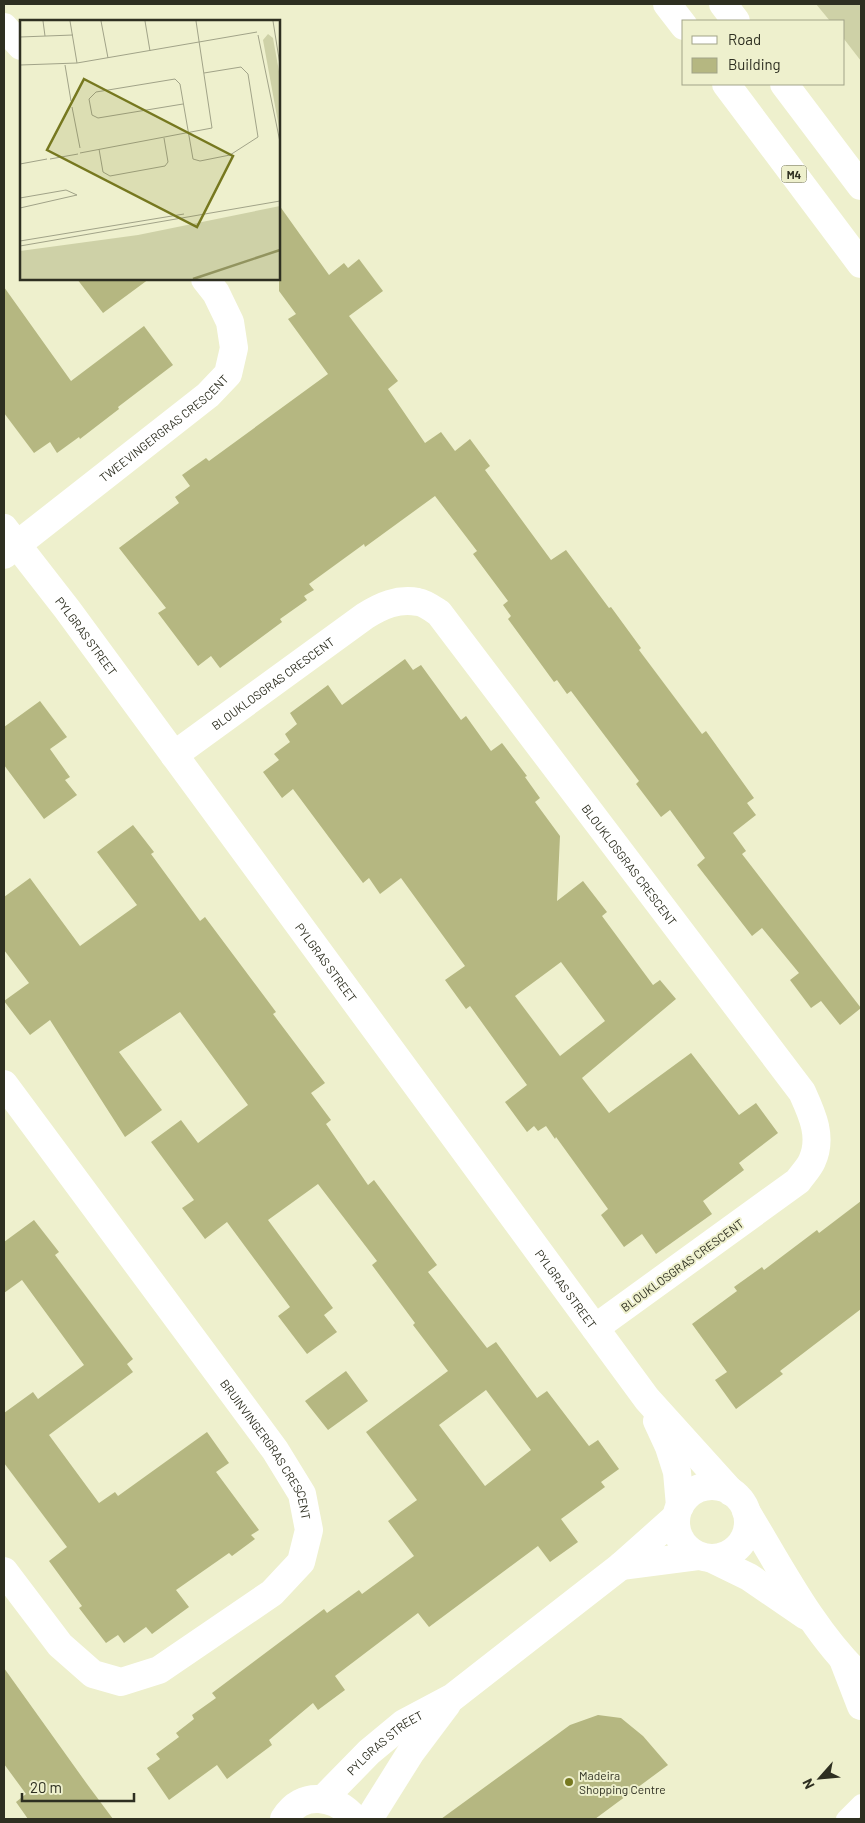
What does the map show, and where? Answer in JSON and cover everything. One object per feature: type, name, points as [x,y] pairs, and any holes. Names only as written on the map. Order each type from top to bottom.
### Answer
[{"type":"main road","points":[[667,4],[682,23]]},
{"type":"main road","points":[[723,4],[735,20]]},
{"type":"main road","points":[[4,27],[20,45]]},
{"type":"main road","name":"M4","points":[[727,85],[861,264]]},
{"type":"main road","points":[[785,85],[861,186]]},
{"type":"main road","name":"TWEEVINGERGRAS CRESCENT","points":[[8,543],[208,394],[228,374],[234,348],[230,322],[216,293],[206,280]]},
{"type":"main road","name":"PYLGRAS STREET","points":[[8,543],[67,609],[647,1399],[738,1501],[814,1621],[852,1669],[861,1706]]},
{"type":"main road","name":"BLOUKLOSGRAS CRESCENT","points":[[174,755],[365,616],[382,606],[402,602],[419,602],[440,613],[802,1092],[812,1114],[818,1138],[812,1161],[798,1181],[595,1328]]},
{"type":"main road","name":"BRUINVINGERGRAS CRESCENT","points":[[4,1084],[275,1450],[302,1494],[309,1530],[301,1562],[272,1593],[159,1670],[121,1682],[93,1674],[60,1645],[4,1570]]},
{"type":"main road","name":"PYLGRAS STREET","points":[[323,1799],[369,1752],[404,1723],[453,1696],[621,1566],[678,1512],[677,1472],[669,1447],[647,1399]]},
{"type":"main road","points":[[621,1566],[704,1557],[721,1557],[732,1552],[746,1534],[748,1522],[738,1501],[720,1488],[708,1486],[686,1496],[678,1512],[676,1529],[688,1549],[704,1557]]},
{"type":"main road","name":"PYLGRAS STREET","points":[[704,1557],[749,1577],[814,1621]]},
{"type":"main road","name":"PYLGRAS STREET","points":[[369,1819],[411,1752],[453,1696]]},
{"type":"main road","points":[[284,1819],[297,1806],[309,1800],[323,1799],[336,1802],[355,1819]]},
{"type":"lane","points":[[845,1819],[861,1803]]},
{"type":"green space","points":[[816,4],[861,4],[861,61],[845,40],[845,20],[829,20]]},
{"type":"building","points":[[280,206],[329,275],[344,263],[348,268],[359,259],[383,291],[349,316],[398,381],[388,389],[425,443],[441,432],[455,451],[470,439],[490,466],[485,470],[551,560],[566,550],[609,608],[611,607],[641,648],[639,650],[702,734],[706,731],[754,798],[747,803],[756,815],[733,833],[746,851],[742,854],[861,1008],[840,1025],[821,1001],[811,1008],[790,980],[799,973],[762,928],[752,936],[697,865],[705,858],[670,810],[661,817],[636,784],[639,781],[571,691],[567,694],[557,680],[554,682],[508,619],[511,616],[503,605],[508,601],[473,554],[477,551],[435,496],[365,547],[364,544],[309,584],[314,590],[304,596],[307,600],[280,619],[282,622],[220,668],[211,656],[198,666],[158,613],[166,608],[119,548],[179,503],[175,497],[190,486],[182,475],[206,458],[209,461],[328,374],[288,319],[296,314],[279,291]]},
{"type":"building","points":[[78,280],[148,280],[103,313]]},
{"type":"building","points":[[4,287],[71,381],[144,326],[173,365],[80,439],[79,437],[57,453],[50,442],[34,453],[4,413]]},
{"type":"building","points":[[405,659],[413,670],[421,665],[461,720],[466,716],[491,751],[502,743],[527,776],[525,777],[540,798],[535,802],[560,836],[557,901],[583,881],[607,912],[602,916],[653,985],[660,980],[676,999],[582,1078],[609,1113],[691,1053],[739,1115],[756,1103],[778,1133],[739,1163],[744,1170],[703,1201],[712,1214],[656,1254],[642,1234],[624,1247],[601,1215],[608,1209],[556,1137],[555,1139],[546,1126],[538,1131],[534,1126],[527,1132],[505,1102],[527,1085],[470,1006],[466,1009],[445,980],[465,966],[401,878],[380,894],[369,878],[363,883],[293,789],[282,798],[263,772],[279,760],[274,754],[290,742],[285,734],[297,724],[290,713],[328,685],[342,705]],"holes":[[[561,962],[605,1021],[560,1056],[515,996]]]},
{"type":"building","points":[[40,701],[67,737],[50,749],[70,777],[65,780],[77,795],[44,819],[4,765],[4,727]]},
{"type":"building","points":[[133,825],[154,852],[151,854],[200,921],[205,917],[276,1012],[273,1014],[325,1083],[311,1093],[331,1120],[326,1124],[368,1185],[374,1180],[437,1265],[428,1272],[487,1348],[496,1342],[537,1398],[547,1391],[589,1446],[598,1440],[619,1469],[601,1482],[605,1487],[561,1519],[578,1542],[550,1562],[538,1546],[429,1627],[418,1613],[335,1676],[345,1690],[318,1710],[313,1703],[269,1740],[272,1745],[227,1779],[217,1765],[169,1800],[147,1768],[160,1759],[156,1754],[179,1737],[176,1733],[194,1719],[192,1715],[216,1698],[212,1693],[324,1609],[327,1613],[359,1590],[362,1594],[414,1556],[388,1521],[417,1500],[366,1432],[448,1371],[413,1325],[415,1323],[372,1265],[377,1261],[318,1184],[268,1220],[333,1308],[324,1315],[337,1332],[307,1354],[278,1316],[290,1307],[227,1222],[205,1239],[182,1208],[194,1200],[151,1142],[181,1120],[198,1143],[248,1105],[180,1012],[119,1052],[162,1110],[125,1137],[50,1020],[30,1035],[4,1001],[29,983],[4,950],[4,897],[30,878],[80,946],[137,905],[97,852]],"holes":[[[486,1390],[531,1450],[485,1486],[439,1425]]]},
{"type":"building","points":[[861,1201],[861,1309],[780,1371],[783,1374],[736,1409],[715,1380],[727,1372],[692,1324],[737,1291],[734,1287],[762,1267],[764,1270],[817,1230],[819,1233]]},
{"type":"building","points":[[34,1220],[59,1252],[55,1255],[133,1359],[127,1364],[133,1372],[49,1435],[99,1503],[115,1492],[118,1496],[207,1432],[229,1463],[216,1472],[259,1530],[251,1535],[255,1539],[232,1556],[229,1553],[176,1590],[189,1607],[152,1634],[146,1627],[124,1643],[118,1635],[106,1643],[79,1608],[82,1606],[49,1561],[67,1547],[4,1463],[4,1413],[33,1392],[38,1399],[84,1365],[22,1280],[4,1293],[4,1242]]},
{"type":"building","points":[[346,1371],[368,1401],[328,1430],[305,1401]]},
{"type":"building","points":[[4,1668],[113,1819],[28,1819],[16,1802],[26,1794],[4,1764]]},
{"type":"building","name":"Madeira Shopping Centre","points":[[598,1715],[621,1718],[643,1736],[668,1765],[595,1819],[441,1819],[570,1725]]},
{"type":"place","name":"Madeira Shopping Centre","points":[[569,1782]]}]
